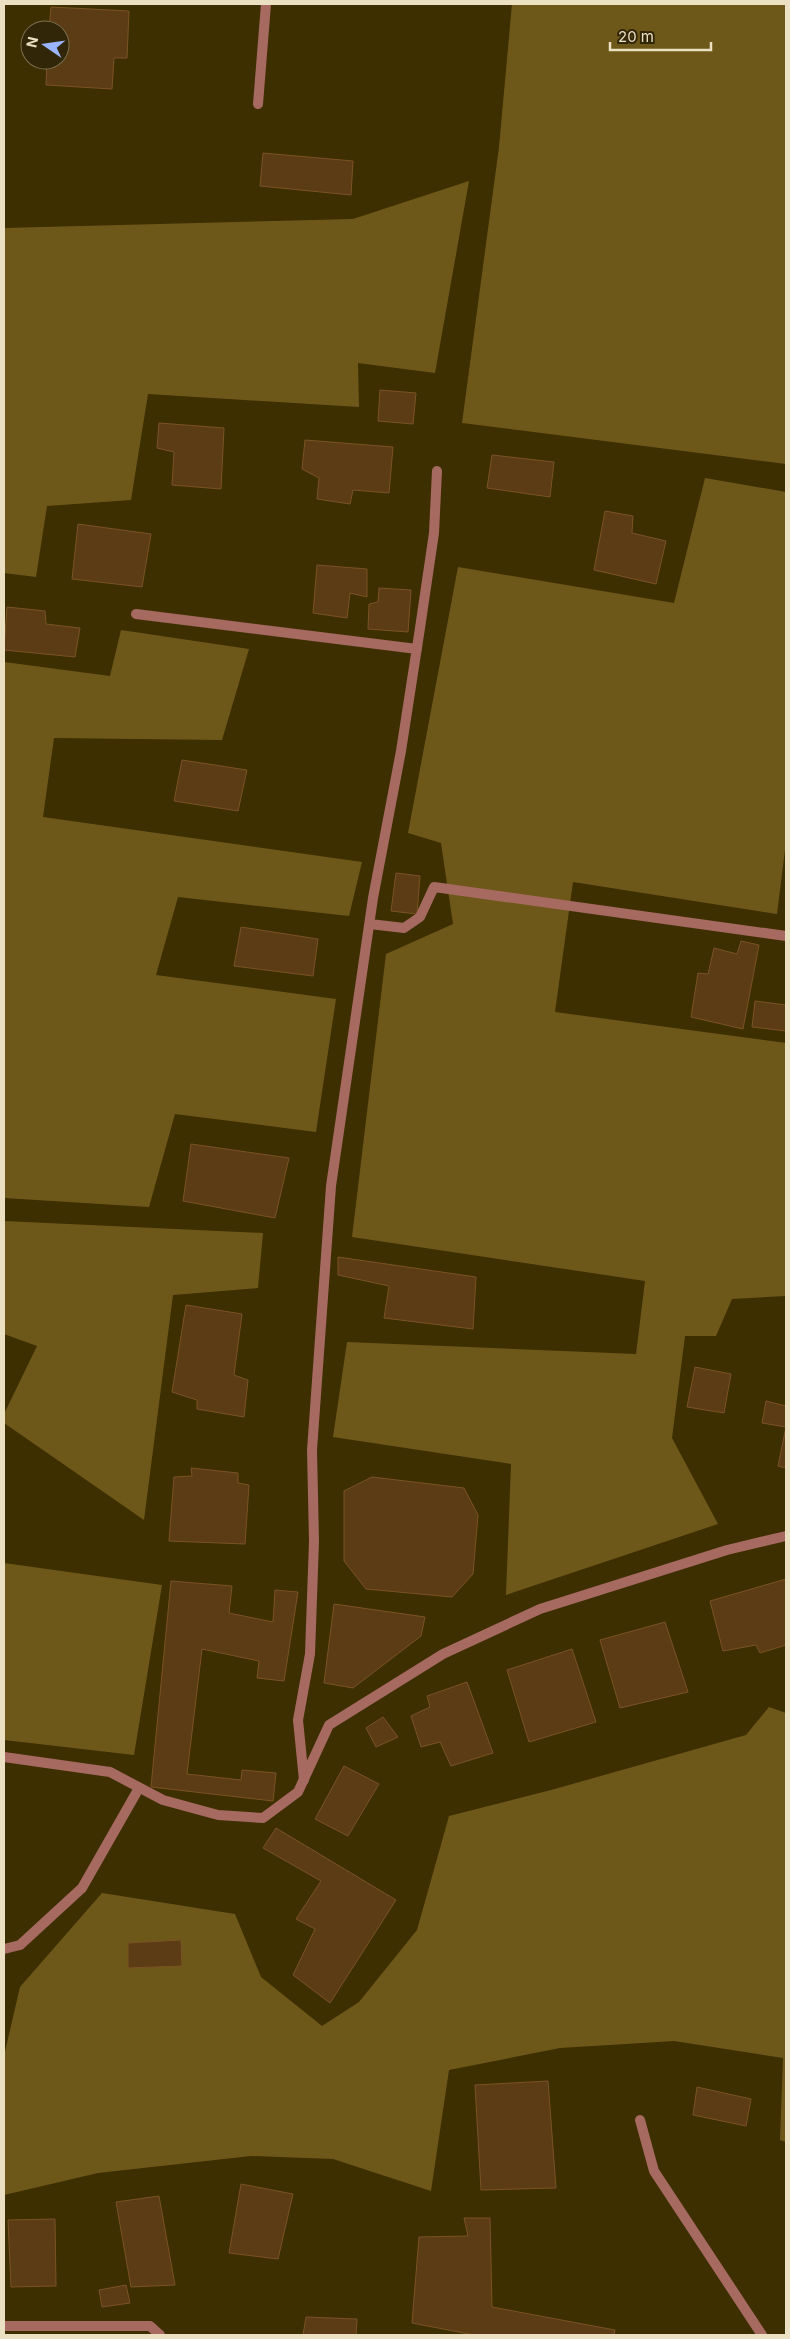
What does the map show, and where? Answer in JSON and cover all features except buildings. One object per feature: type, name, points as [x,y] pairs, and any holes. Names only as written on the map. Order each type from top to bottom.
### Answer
[{"type":"street","points":[[258,104],[266,4]]},
{"type":"street","points":[[304,1780],[298,1720],[310,1654],[314,1541],[312,1450],[331,1186],[370,924],[417,650],[434,533],[437,471]]},
{"type":"street","points":[[136,614],[417,650]]},
{"type":"street","points":[[370,924],[404,928],[420,916],[434,888],[786,936]]},
{"type":"street","points":[[4,1756],[110,1772],[163,1800],[218,1815],[263,1818],[298,1792],[329,1725],[443,1654],[540,1609],[727,1550],[786,1536]]},
{"type":"street","points":[[4,1949],[20,1945],[82,1888],[139,1788]]},
{"type":"street","points":[[640,2120],[654,2171],[762,2335]]},
{"type":"street","points":[[4,2326],[150,2326],[160,2335]]},
{"type":"shaded area","points":[[512,4],[786,4],[786,464],[462,423],[499,147]]},
{"type":"shaded area","points":[[469,181],[435,373],[358,363],[359,407],[148,394],[131,500],[47,506],[36,577],[4,573],[4,228],[353,219]]},
{"type":"shaded area","points":[[705,478],[786,492],[786,842],[777,914],[573,882],[555,1012],[786,1043],[786,1296],[732,1299],[716,1336],[685,1336],[672,1438],[718,1524],[506,1595],[511,1464],[333,1437],[347,1342],[636,1354],[645,1281],[352,1237],[386,954],[453,924],[441,843],[408,833],[458,567],[674,603]]},
{"type":"shaded area","points":[[121,630],[249,649],[222,740],[54,738],[43,817],[362,862],[349,916],[178,897],[156,975],[336,999],[316,1132],[175,1114],[149,1207],[4,1198],[4,662],[110,676]]},
{"type":"shaded area","points":[[4,1221],[263,1233],[258,1288],[173,1295],[144,1520],[4,1423],[4,1414],[37,1346],[4,1334]]},
{"type":"shaded area","points":[[4,1563],[162,1585],[134,1755],[4,1740]]},
{"type":"shaded area","points":[[769,1707],[786,1713],[786,2142],[780,2140],[783,2058],[674,2041],[560,2048],[449,2070],[431,2191],[333,2159],[251,2156],[98,2173],[4,2195],[4,2056],[20,1987],[102,1893],[235,1914],[261,1977],[322,2026],[359,2002],[417,1930],[449,1816],[551,1790],[746,1735]]}]
